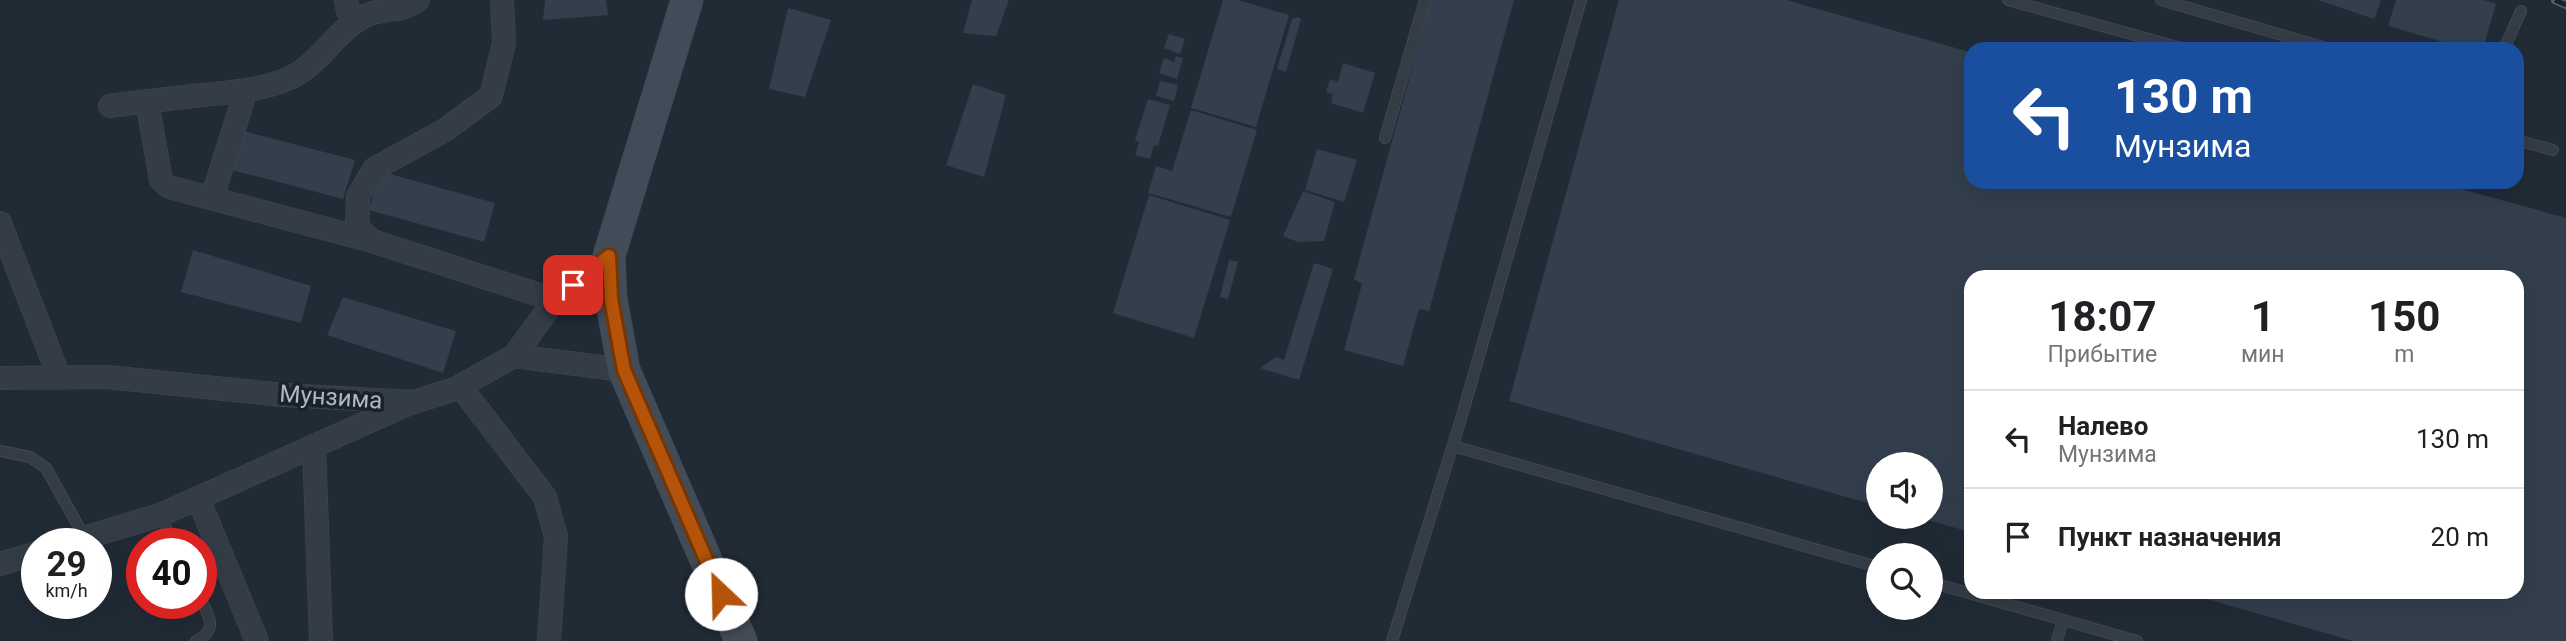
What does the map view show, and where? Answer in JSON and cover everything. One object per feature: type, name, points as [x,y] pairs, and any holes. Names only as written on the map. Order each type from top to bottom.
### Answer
[{"type":"street","points":[[346,0],[348,11],[355,22]]},
{"type":"street","points":[[110,106],[246,90],[287,79],[301,72],[355,22],[379,10],[401,9],[418,0]]},
{"type":"street","points":[[372,241],[357,227],[358,196],[374,169],[446,130],[491,96],[504,43],[502,0]]},
{"type":"street","points":[[687,0],[609,256],[611,299],[624,370],[741,641]]},
{"type":"street","points":[[212,198],[246,90]]},
{"type":"street","points":[[147,101],[161,180],[169,187],[372,241],[555,300]]},
{"type":"street","points":[[0,223],[59,377]]},
{"type":"street","name":"Мунзима","points":[[0,378],[107,377],[284,395],[414,401],[460,386],[514,356],[555,300],[609,256]]},
{"type":"street","points":[[514,356],[624,370]]},
{"type":"street","points":[[460,386],[545,497],[555,537],[549,641]]},
{"type":"street","points":[[112,530],[160,515],[414,401]]},
{"type":"street","points":[[313,446],[321,641]]},
{"type":"street","points":[[198,498],[257,641]]},
{"type":"street","points":[[0,564],[21,557]]},
{"type":"lane","points":[[1385,138],[1424,0]]},
{"type":"lane","points":[[1392,641],[1453,446],[1581,0]]},
{"type":"lane","points":[[2008,0],[2160,42]]},
{"type":"lane","points":[[2161,0],[2306,42]]},
{"type":"lane","points":[[2507,42],[2521,11]]},
{"type":"lane","points":[[2524,143],[2553,150]]},
{"type":"lane","points":[[1453,446],[1866,564]]},
{"type":"lane","points":[[0,451],[30,457],[46,468],[69,528]]},
{"type":"lane","points":[[160,515],[166,528]]},
{"type":"lane","points":[[1943,586],[1964,592]]},
{"type":"lane","points":[[1990,599],[2137,641]]},
{"type":"lane","points":[[196,641],[206,636],[211,628],[210,619]]},
{"type":"lane","points":[[2057,641],[2063,620]]},
{"type":"building","points":[[545,0],[606,0],[608,15],[543,20]]},
{"type":"building","points":[[972,0],[1009,0],[996,36],[963,33]]},
{"type":"building","points":[[1223,0],[1238,0],[1289,15],[1256,127],[1191,108]]},
{"type":"building","points":[[1431,0],[1514,0],[1429,311],[1419,309],[1403,366],[1344,350],[1362,284],[1354,279]]},
{"type":"building","points":[[1619,0],[1786,0],[1964,50],[1964,189],[2461,189],[2566,218],[2566,641],[2353,641],[2206,599],[2524,599],[2524,270],[1964,270],[1964,530],[1943,524],[1943,452],[1866,452],[1866,503],[1509,401]]},
{"type":"building","points":[[2318,0],[2381,0],[2374,19]]},
{"type":"building","points":[[2396,0],[2484,0],[2496,4],[2485,42],[2443,42],[2388,26]]},
{"type":"building","points":[[788,8],[831,20],[805,97],[769,89]]},
{"type":"building","points":[[1292,19],[1301,19],[1286,72],[1277,69]]},
{"type":"building","points":[[1169,34],[1185,39],[1180,54],[1164,48]]},
{"type":"building","points":[[1176,56],[1183,58],[1177,79],[1159,73],[1164,58],[1174,62]]},
{"type":"building","points":[[1343,63],[1375,73],[1363,113],[1331,103],[1333,94],[1326,92],[1330,79],[1338,82]]},
{"type":"building","points":[[1160,81],[1178,85],[1174,101],[1156,96]]},
{"type":"building","points":[[973,84],[1006,95],[984,177],[946,165]]},
{"type":"building","points":[[1148,99],[1170,105],[1158,146],[1154,145],[1150,159],[1135,155],[1139,143],[1135,140]]},
{"type":"building","points":[[1191,110],[1257,130],[1231,217],[1148,193],[1156,166],[1172,171]]},
{"type":"building","points":[[240,130],[355,160],[343,199],[225,168]]},
{"type":"building","points":[[1317,149],[1357,160],[1344,202],[1305,190]]},
{"type":"building","points":[[379,171],[495,203],[484,242],[369,210]]},
{"type":"building","points":[[1303,191],[1335,202],[1324,241],[1298,242],[1283,236]]},
{"type":"building","points":[[1149,195],[1230,220],[1194,338],[1113,313]]},
{"type":"building","points":[[193,250],[311,286],[301,323],[181,292]]},
{"type":"building","points":[[1229,260],[1238,262],[1228,299],[1220,297]]},
{"type":"building","points":[[1314,263],[1333,269],[1299,380],[1260,368],[1276,357],[1284,360]]},
{"type":"building","points":[[343,297],[456,331],[443,373],[327,335]]},
{"type":"railway","points":[[2555,0],[2566,5]]},
{"type":"route","points":[[573,285],[609,256],[611,299],[624,370],[721,594]]}]
